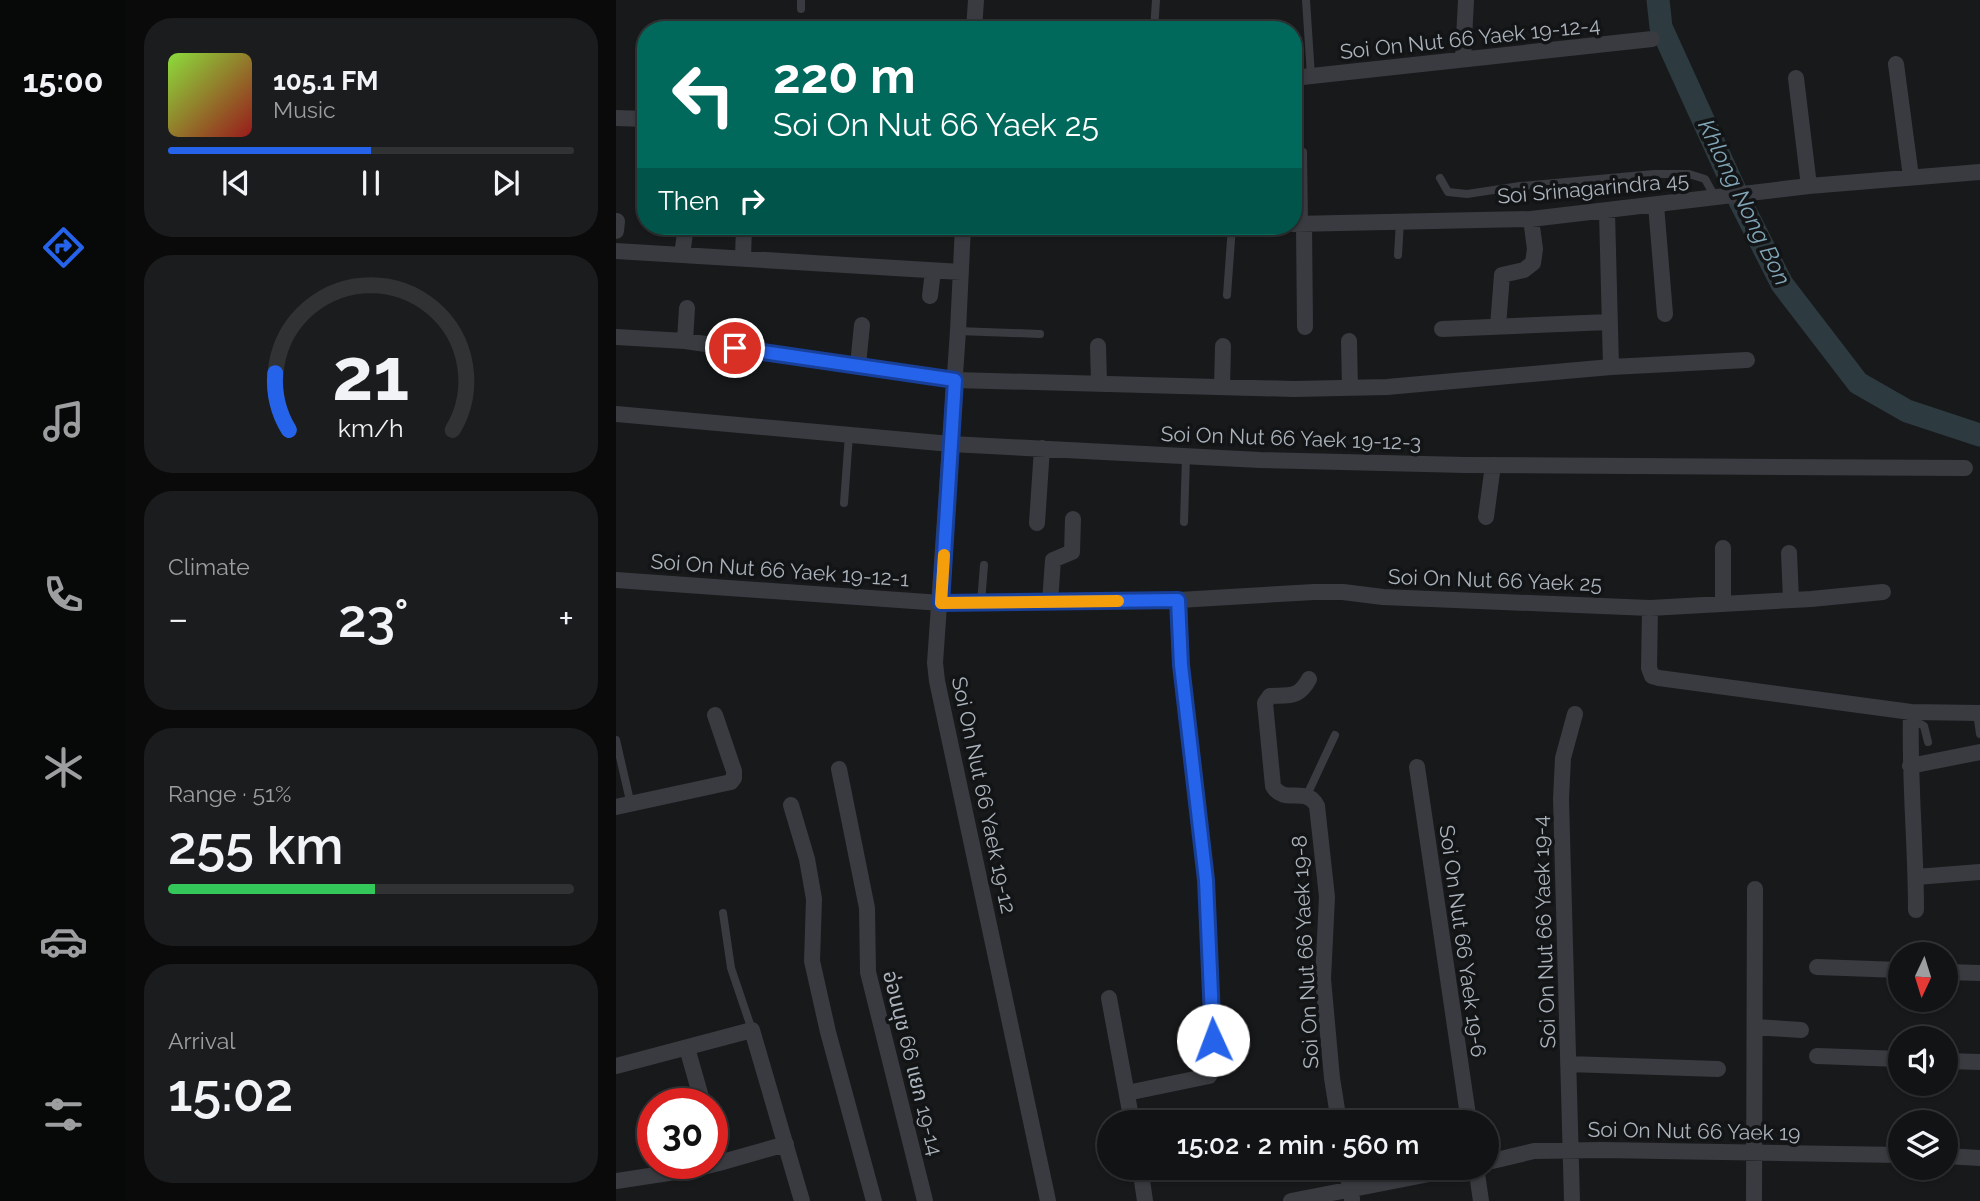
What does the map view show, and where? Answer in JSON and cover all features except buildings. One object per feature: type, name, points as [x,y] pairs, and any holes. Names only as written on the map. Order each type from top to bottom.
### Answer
[{"type":"street","points":[[975,21],[976,0]]},
{"type":"street","points":[[1463,58],[1466,0]]},
{"type":"street","name":"Soi On Nut 66 Yaek 19-12-4","points":[[1302,77],[1651,39]]},
{"type":"street","points":[[1896,64],[1912,177]]},
{"type":"street","points":[[1796,78],[1809,186]]},
{"type":"street","points":[[616,118],[637,119]]},
{"type":"street","name":"Soi Srinagarindra 45","points":[[1302,224],[1531,219],[1809,186],[1980,172]]},
{"type":"street","points":[[1656,205],[1665,314]]},
{"type":"street","points":[[1607,212],[1611,367]]},
{"type":"street","points":[[1498,327],[1502,275],[1524,270],[1534,263],[1531,219]]},
{"type":"street","points":[[616,231],[617,221]]},
{"type":"street","points":[[682,255],[685,235]]},
{"type":"street","points":[[743,259],[744,235]]},
{"type":"street","name":"Soi On Nut 66 Yaek 19-12","points":[[963,235],[941,603],[935,663],[941,705],[1048,1201]]},
{"type":"street","points":[[1299,235],[1305,327]]},
{"type":"street","points":[[616,251],[961,272]]},
{"type":"street","points":[[930,296],[933,271]]},
{"type":"street","points":[[685,341],[687,308]]},
{"type":"street","points":[[1442,330],[1609,322]]},
{"type":"street","points":[[858,365],[862,325]]},
{"type":"street","points":[[616,337],[685,341],[955,380],[1294,389],[1387,387],[1611,367],[1747,360]]},
{"type":"street","points":[[1349,341],[1350,388]]},
{"type":"street","points":[[1098,346],[1098,383]]},
{"type":"street","points":[[1222,386],[1223,346]]},
{"type":"street","name":"Soi On Nut 66 Yaek 19-12-3","points":[[616,414],[951,444],[1260,460],[1493,465],[1965,468]]},
{"type":"street","points":[[1037,523],[1042,448]]},
{"type":"street","points":[[1486,517],[1493,465]]},
{"type":"street","points":[[1050,602],[1053,560],[1072,552],[1073,519]]},
{"type":"street","points":[[1723,548],[1723,604]]},
{"type":"street","points":[[1789,553],[1791,600]]},
{"type":"street","name":"Soi On Nut 66 Yaek 19-12-1","points":[[616,580],[941,603]]},
{"type":"street","name":"Soi On Nut 66 Yaek 25","points":[[941,603],[1178,600],[1343,592],[1383,597],[1650,608],[1883,592]]},
{"type":"street","points":[[1127,1093],[1209,1076],[1214,1067],[1206,880],[1181,665],[1178,600]]},
{"type":"street","points":[[1650,608],[1649,668],[1652,676],[1911,715],[1979,716]]},
{"type":"street","points":[[1307,796],[1282,795],[1273,786],[1265,703],[1270,696],[1298,694],[1309,679]]},
{"type":"street","name":"Soi On Nut 66 Yaek 19-4","points":[[1572,1201],[1561,799],[1563,758],[1575,714]]},
{"type":"street","points":[[624,806],[731,782],[734,778],[715,715]]},
{"type":"street","points":[[1911,715],[1910,766],[1916,910]]},
{"type":"street","points":[[1910,766],[1980,752]]},
{"type":"street","name":"Soi On Nut 66 Yaek 19-6","points":[[1417,767],[1467,1110]]},
{"type":"street","name":"อ่อนนุช 66 แยก 19-14","points":[[839,769],[867,908],[868,972],[925,1201]]},
{"type":"street","name":"Soi On Nut 66 Yaek 19-8","points":[[1307,796],[1316,802],[1317,806],[1327,897],[1323,979],[1337,1110]]},
{"type":"street","points":[[791,804],[807,859],[814,899],[811,961],[874,1201]]},
{"type":"street","points":[[1916,877],[1980,872]]},
{"type":"street","points":[[1754,1201],[1755,889]]},
{"type":"street","points":[[1817,967],[1888,970]]},
{"type":"street","points":[[1958,972],[1980,973]]},
{"type":"street","points":[[1109,998],[1130,1110]]},
{"type":"street","points":[[1755,1027],[1801,1030]]},
{"type":"street","points":[[616,1066],[752,1030],[802,1201]]},
{"type":"street","points":[[687,1048],[698,1088]]},
{"type":"street","points":[[1817,1055],[1888,1058]]},
{"type":"street","points":[[1958,1061],[1980,1062]]},
{"type":"street","points":[[1568,1065],[1718,1069]]},
{"type":"street","points":[[728,1160],[786,1144]]},
{"type":"street","name":"Soi On Nut 66 Yaek 19","points":[[1499,1159],[1534,1151],[1888,1155]]},
{"type":"street","points":[[1958,1157],[1980,1158]]},
{"type":"street","points":[[616,1181],[637,1178]]},
{"type":"street","points":[[1142,1180],[1146,1201]]},
{"type":"street","points":[[1291,1201],[1351,1196],[1414,1180]]},
{"type":"street","points":[[1478,1180],[1481,1201]]},
{"type":"lane","points":[[1155,21],[1156,0]]},
{"type":"lane","points":[[1306,0],[1311,76]]},
{"type":"lane","points":[[1440,178],[1448,192],[1467,194],[1608,177],[1689,174],[1704,179],[1715,197]]},
{"type":"lane","points":[[1398,255],[1400,221]]},
{"type":"lane","points":[[1227,295],[1231,235]]},
{"type":"lane","points":[[958,331],[1040,334]]},
{"type":"lane","points":[[844,503],[849,435]]},
{"type":"lane","points":[[1184,522],[1186,456]]},
{"type":"lane","points":[[981,603],[984,565]]},
{"type":"lane","points":[[1911,715],[1924,726],[1927,742]]},
{"type":"lane","points":[[1979,716],[1980,734]]},
{"type":"lane","points":[[1307,796],[1335,735]]},
{"type":"lane","points":[[616,740],[624,806]]},
{"type":"lane","points":[[723,913],[731,968],[752,1030]]},
{"type":"waterway","name":"Khlong Nong Bon","points":[[1658,0],[1661,27],[1740,201],[1782,284],[1858,383],[1907,411],[1980,435]]},
{"type":"slow traffic","points":[[944,555],[941,603],[1118,601]]},
{"type":"route","points":[[735,348],[955,380],[941,603],[1178,600],[1181,665],[1206,880],[1213,1040]]}]
